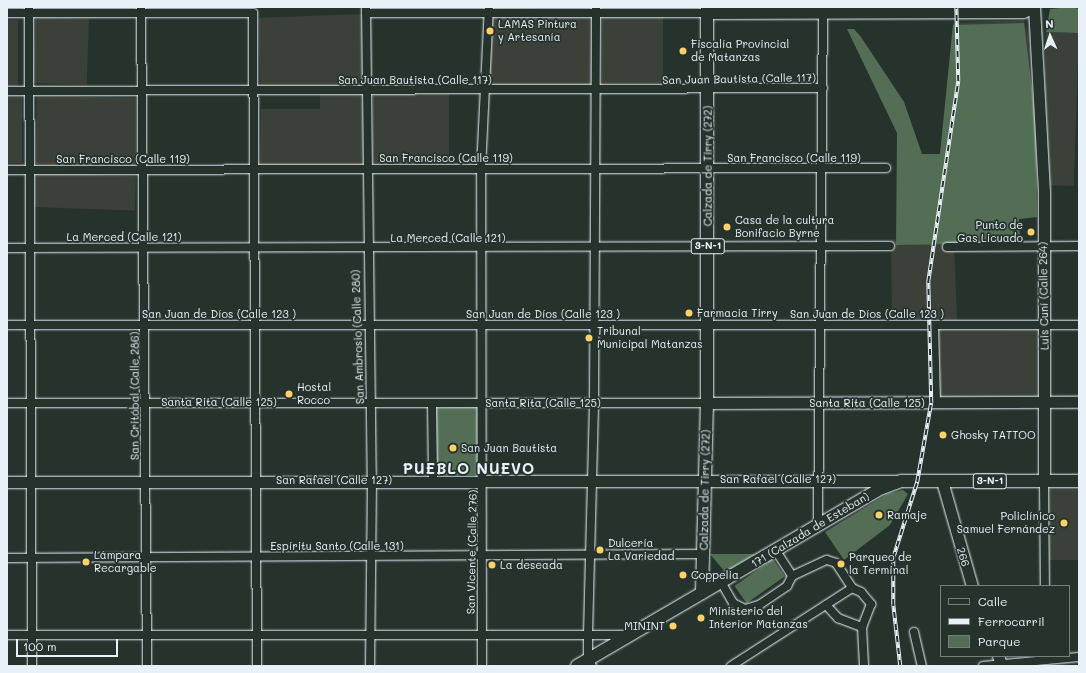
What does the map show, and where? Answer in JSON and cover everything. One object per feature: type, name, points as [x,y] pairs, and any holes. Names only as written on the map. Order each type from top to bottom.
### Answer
[{"type":"main road","name":"Calzada de Tirry (272)","points":[[704,560],[708,248],[707,10]]},
{"type":"main road","name":"3-N-1","points":[[901,481],[1079,481]]},
{"type":"main road","name":"171 (Calzada de Esteban)","points":[[577,666],[590,663],[627,635],[776,551],[879,490],[901,481]]},
{"type":"main road","name":"3-N-1","points":[[704,560],[710,573],[719,583]]},
{"type":"main road","name":"3-N-1","points":[[702,593],[704,560]]},
{"type":"street","points":[[366,10],[823,10],[1022,12],[1034,7]]},
{"type":"street","name":"Luis Cuní (Calle 264)","points":[[1034,7],[1039,62],[1045,326],[1045,585]]},
{"type":"street","points":[[29,10],[29,403],[32,666]]},
{"type":"street","points":[[7,13],[29,10],[141,10],[253,13],[255,170],[254,325],[258,557],[257,666]]},
{"type":"street","name":"San Critóbal (Calle 286)","points":[[141,10],[141,170],[146,325],[145,557],[147,666]]},
{"type":"street","name":"San Ambrosio (Calle 280)","points":[[366,10],[368,91],[367,249],[372,480],[370,666]]},
{"type":"street","name":"San Vicente (Calle 276)","points":[[482,666],[484,479],[480,248],[481,169],[489,10]]},
{"type":"street","points":[[590,663],[588,634],[594,403],[596,10]]},
{"type":"street","points":[[818,526],[817,479],[819,325],[824,169],[823,10]]},
{"type":"street","name":"San Juan Bautista (Calle 117)","points":[[7,91],[596,91],[823,88]]},
{"type":"street","name":"San Francisco (Calle 119)","points":[[7,170],[886,168]]},
{"type":"street","points":[[947,247],[1043,245],[1079,246]]},
{"type":"street","name":"La Merced (Calle 121)","points":[[7,248],[595,249],[890,246]]},
{"type":"street","name":"San Juan de Díos (Calle 123 )","points":[[7,324],[1079,325]]},
{"type":"street","points":[[934,325],[936,403]]},
{"type":"street","name":"Santa Rita (Calle 125)","points":[[7,403],[1079,402]]},
{"type":"street","points":[[432,403],[432,480]]},
{"type":"street","name":"San Rafael (Calle 127)","points":[[7,482],[257,479],[817,479],[901,481]]},
{"type":"street","name":"266","points":[[942,482],[972,585]]},
{"type":"street","points":[[776,551],[792,576]]},
{"type":"street","name":"Espíritu Santo (Calle 131)","points":[[7,558],[667,556],[704,560]]},
{"type":"street","points":[[719,583],[733,603],[745,609],[759,605],[787,586],[792,576],[827,560],[836,563],[852,588],[861,592],[871,604],[862,627],[864,666]]},
{"type":"street","points":[[731,666],[852,588]]},
{"type":"street","points":[[826,604],[838,618],[862,627]]},
{"type":"street","points":[[914,632],[922,666]]},
{"type":"street","points":[[7,635],[482,633],[627,635]]},
{"type":"street","points":[[983,666],[1001,662],[1056,657],[1079,657]]},
{"type":"shaded area","points":[[496,7],[592,7],[496,9]]},
{"type":"shaded area","points":[[365,14],[368,88],[261,92],[258,18]]},
{"type":"shaded area","points":[[491,14],[594,16],[593,88],[490,86]]},
{"type":"shaded area","points":[[35,17],[89,19],[87,85],[33,83]]},
{"type":"shaded area","points":[[602,17],[663,17],[663,83],[602,83]]},
{"type":"shaded area","points":[[7,20],[18,20],[18,86],[7,86]]},
{"type":"shaded area","points":[[1024,20],[1028,36],[1037,217],[1019,219],[1020,243],[954,245],[957,320],[892,319],[891,240],[896,239],[899,154],[940,154],[953,23]]},
{"type":"shaded area","points":[[1046,32],[1079,33],[1074,186],[1041,185]]},
{"type":"shaded area","points":[[320,94],[364,94],[363,165],[260,165],[261,109],[320,109]]},
{"type":"shaded area","points":[[373,94],[449,94],[449,163],[373,163]]},
{"type":"shaded area","points":[[7,96],[22,96],[22,163],[7,163]]},
{"type":"shaded area","points":[[37,96],[137,98],[136,166],[36,164]]},
{"type":"shaded area","points":[[35,173],[136,177],[135,211],[34,207]]},
{"type":"shaded area","points":[[939,328],[1040,330],[1039,399],[938,397]]},
{"type":"shaded area","name":"Policlínico Samuel Fernández","points":[[1048,487],[1079,487],[1079,560],[1048,560]]},
{"type":"green space","points":[[1071,7],[1079,9],[1079,33],[1046,32],[1050,9]]},
{"type":"green space","points":[[1024,23],[1036,122],[1037,217],[1019,219],[1020,243],[896,245],[897,133],[847,29],[854,29],[861,37],[904,102],[922,154],[940,154],[953,25]]},
{"type":"green space","points":[[476,407],[480,413],[481,471],[477,475],[436,475],[435,408]]},
{"type":"green space","points":[[903,490],[908,494],[890,525],[844,560],[825,532],[887,494]]},
{"type":"green space","points":[[710,554],[755,554],[725,572]]},
{"type":"green space","points":[[773,559],[785,576],[747,603],[734,586]]},
{"type":"railway","points":[[900,666],[893,605],[893,558],[917,482],[931,403],[928,282],[958,81],[956,7]]},
{"type":"place","name":"LAMAS Pintura y Artesanía","points":[[490,31]]},
{"type":"place","name":"Fiscalía Provincial de Matanzas","points":[[683,51]]},
{"type":"place","name":"Casa de la cultura Bonifacio Byrne","points":[[727,227]]},
{"type":"place","name":"Punto de Gas Licuado","points":[[1031,232]]},
{"type":"place","name":"Farmacia Tirry","points":[[689,313]]},
{"type":"place","name":"Tribunal Municipal Matanzas","points":[[589,338]]},
{"type":"place","name":"Hostal Rocco","points":[[289,394]]},
{"type":"place","name":"Ghosky TATTOO","points":[[943,435]]},
{"type":"place","name":"San Juan Bautista","points":[[453,448]]},
{"type":"place","name":"Ramaje","points":[[879,515]]},
{"type":"place","name":"Policlínico Samuel Fernández","points":[[1064,523]]},
{"type":"place","name":"Dulcería La Variedad","points":[[600,550]]},
{"type":"place","name":"Lámpara Recargable","points":[[86,562]]},
{"type":"place","name":"Parqueo de la Terminal","points":[[841,564]]},
{"type":"place","name":"La deseada","points":[[492,565]]},
{"type":"place","name":"Coppelia","points":[[683,575]]},
{"type":"place","name":"Ministerio del Interior Matanzas","points":[[701,618]]},
{"type":"place","name":"MININT","points":[[673,626]]},
{"type":"district","name":"PUEBLO NUEVO","points":[[469,469]]}]
